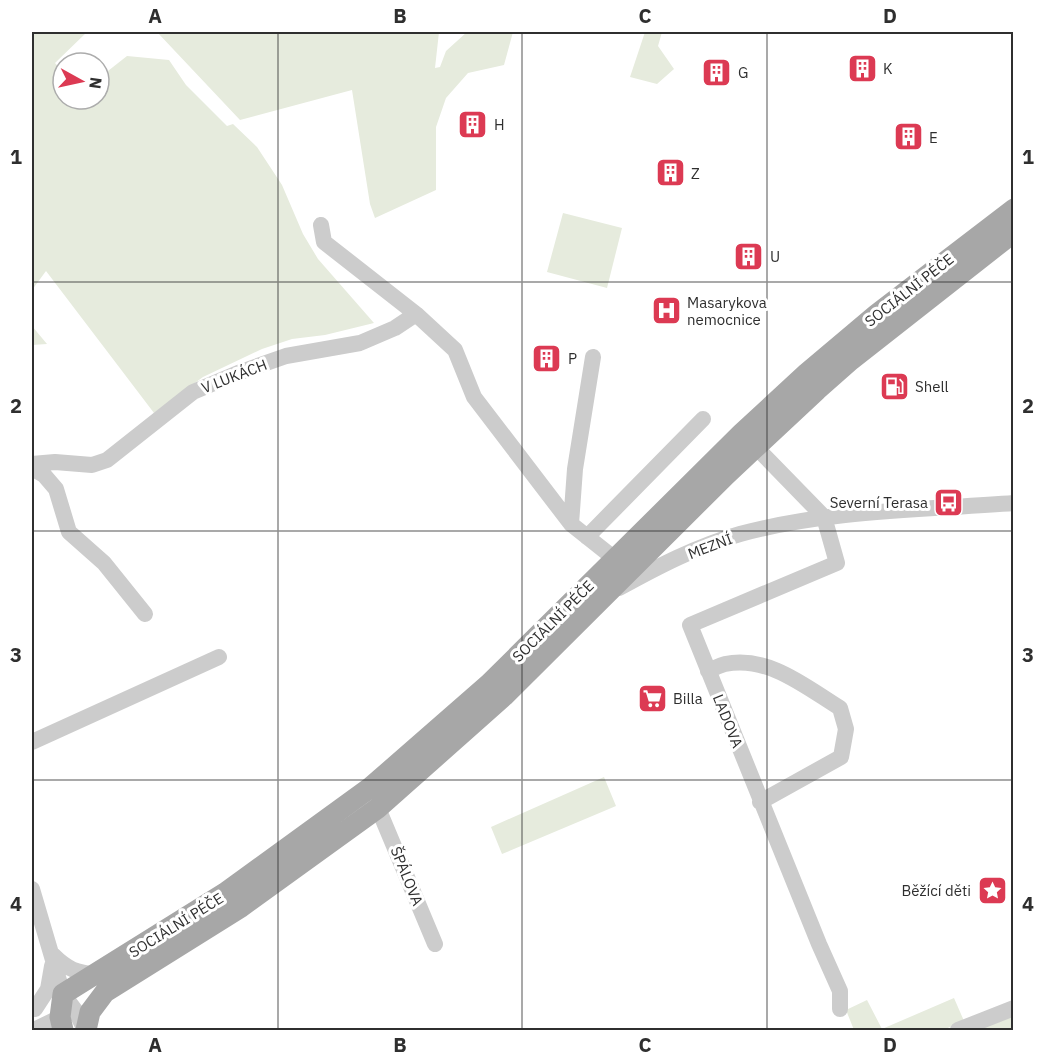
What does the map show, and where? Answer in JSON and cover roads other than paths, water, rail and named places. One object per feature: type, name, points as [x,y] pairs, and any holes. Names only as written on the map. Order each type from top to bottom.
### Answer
[{"type":"main road","name":"SOCIÁLNÍ PÉČE","points":[[101,983],[242,907],[378,808],[504,696],[605,596],[807,373],[878,314],[1014,209]]},
{"type":"main road","name":"SOCIÁLNÍ PÉČE","points":[[66,1013],[101,983],[360,796],[489,684],[615,559],[748,440],[1011,240]]},
{"type":"main road","points":[[86,1030],[101,983]]},
{"type":"street","points":[[321,225],[324,242],[416,314],[455,350],[474,397],[571,524],[615,559]]},
{"type":"street","name":"V LUKÁCH","points":[[32,466],[55,462],[92,465],[106,460],[193,392],[238,373],[286,357],[360,343],[396,328],[416,314]]},
{"type":"street","points":[[571,524],[575,469],[593,357]]},
{"type":"street","points":[[587,537],[703,419]]},
{"type":"street","points":[[748,440],[824,517]]},
{"type":"street","points":[[32,466],[44,475],[56,489],[69,532],[104,563],[145,614]]},
{"type":"street","name":"MEZNÍ","points":[[605,596],[670,561],[739,535],[824,517],[1014,503]]},
{"type":"street","name":"LADOVA","points":[[824,517],[837,563],[690,625],[760,802],[840,990],[840,1009]]},
{"type":"street","points":[[32,742],[219,657]]},
{"type":"street","points":[[708,671],[725,664],[756,663],[786,675],[840,708],[846,729],[841,757],[760,802]]},
{"type":"street","name":"ŠPÁLOVA","points":[[378,808],[435,944]]},
{"type":"street","points":[[32,889],[52,955],[66,1013]]},
{"type":"street","points":[[52,955],[63,966],[101,983]]},
{"type":"street","points":[[52,955],[50,984],[33,1010],[66,1013],[86,1030]]},
{"type":"street","points":[[958,1030],[1014,1008]]},
{"type":"street","points":[[34,1030],[66,1013]]},
{"type":"place","name":"K","points":[[862,68]]},
{"type":"place","name":"G","points":[[717,72]]},
{"type":"place","name":"H","points":[[473,124]]},
{"type":"place","name":"E","points":[[908,137]]},
{"type":"place","name":"Z","points":[[670,173]]},
{"type":"place","name":"U","points":[[749,256]]},
{"type":"place","name":"Masarykova nemocnice","points":[[666,311]]},
{"type":"place","name":"P","points":[[547,358]]},
{"type":"place","name":"Shell","points":[[894,386]]},
{"type":"place","name":"Severní Terasa","points":[[949,502]]},
{"type":"place","name":"Billa","points":[[652,698]]},
{"type":"place","name":"Běžící děti","points":[[992,890]]}]
